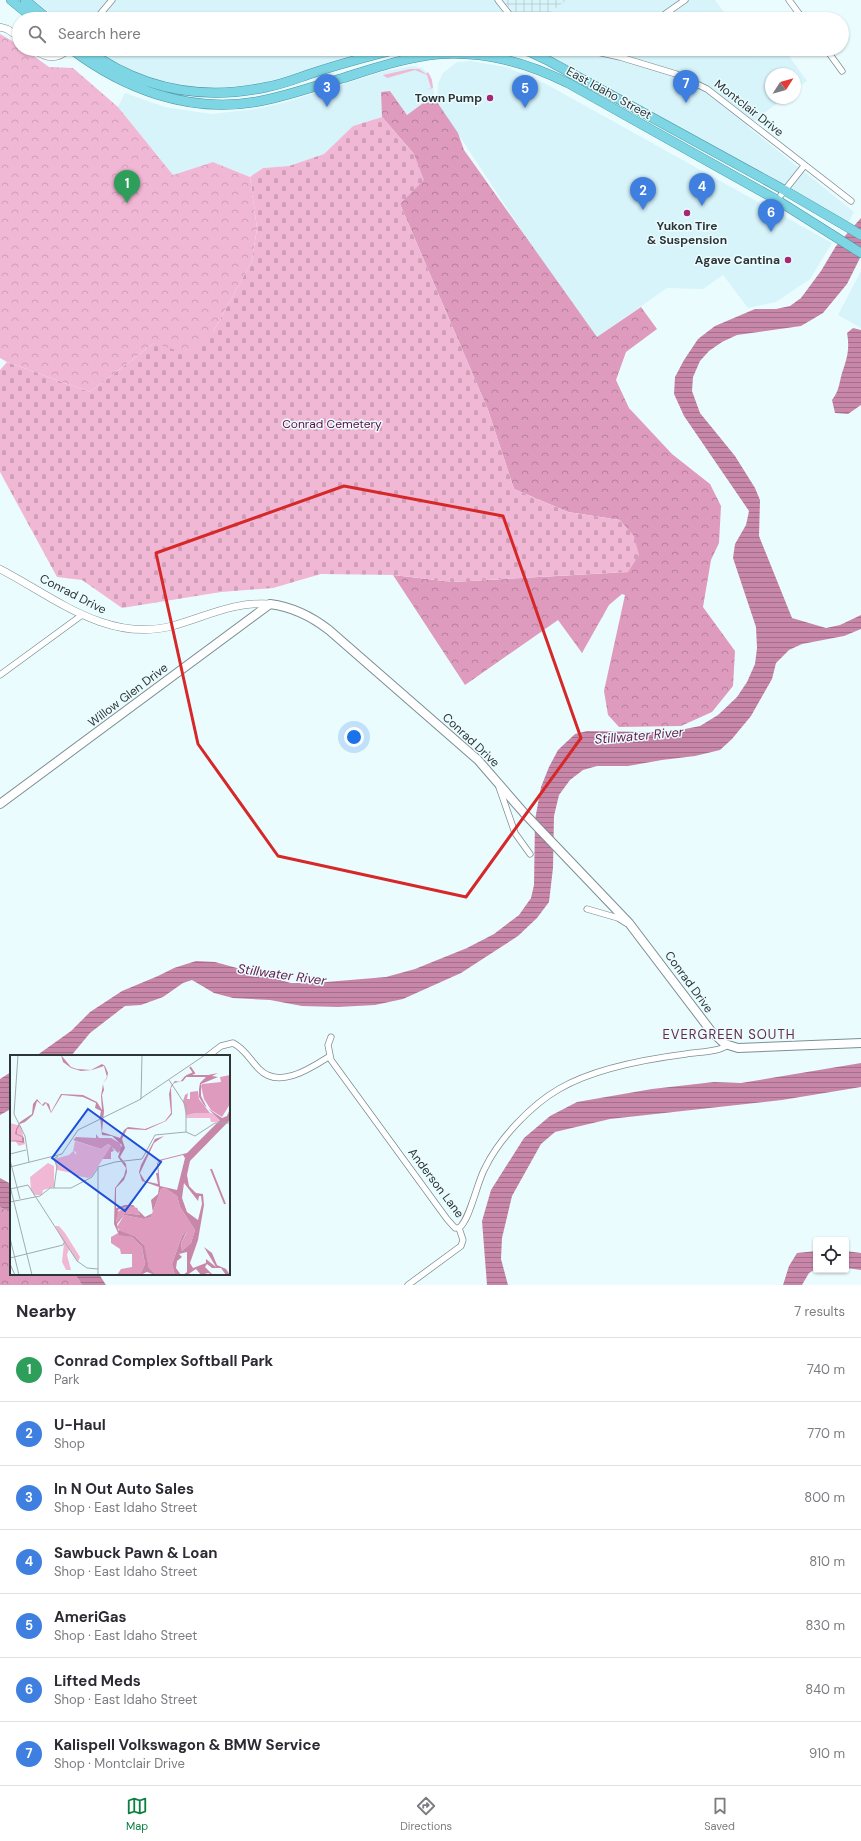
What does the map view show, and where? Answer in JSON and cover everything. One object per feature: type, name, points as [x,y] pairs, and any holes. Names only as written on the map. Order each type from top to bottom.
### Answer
[{"type":"highway","points":[[11,0],[26,12]]},
{"type":"highway","points":[[25,0],[40,12]]},
{"type":"highway","name":"East Idaho Street","points":[[80,56],[107,74],[144,91],[174,99],[212,104],[240,103],[271,99],[418,57],[430,56]]},
{"type":"highway","points":[[97,56],[115,68],[159,86],[202,94],[226,93],[268,87],[372,56]]},
{"type":"highway","name":"East Idaho Street","points":[[491,56],[524,64],[554,76],[672,142],[838,221],[861,235]]},
{"type":"highway","name":"East Idaho Street","points":[[541,56],[752,172],[840,239],[861,253]]},
{"type":"highway","points":[[672,142],[685,145],[735,170],[752,172]]},
{"type":"main road","name":"Conrad Drive","points":[[270,604],[298,610],[320,624],[462,745],[490,773],[524,813],[633,928],[711,1031],[727,1045]]},
{"type":"main road","name":"Willow Glen Drive","points":[[0,804],[270,604]]},
{"type":"main road","points":[[727,1045],[738,1048],[750,1048],[861,1043]]},
{"type":"street","points":[[102,12],[112,0]]},
{"type":"street","points":[[498,0],[507,12]]},
{"type":"street","points":[[668,12],[685,0]]},
{"type":"street","points":[[789,0],[798,12]]},
{"type":"street","points":[[0,27],[12,32]]},
{"type":"street","points":[[47,56],[51,58],[58,56]]},
{"type":"street","name":"Montclair Drive","points":[[616,56],[676,74],[707,89],[804,166],[851,201]]},
{"type":"street","points":[[831,56],[842,71]]},
{"type":"street","points":[[781,195],[804,166]]},
{"type":"street","name":"Conrad Drive","points":[[0,569],[82,615],[107,625],[120,628],[145,630],[171,626],[238,605],[270,604]]},
{"type":"street","points":[[0,675],[82,615]]},
{"type":"street","points":[[490,773],[498,784],[515,833],[530,854]]},
{"type":"street","points":[[587,909],[618,918],[633,928]]},
{"type":"street","points":[[209,1055],[220,1046],[232,1043],[244,1050],[266,1076],[276,1078],[291,1076],[307,1071],[330,1056],[328,1046],[331,1037]]},
{"type":"street","name":"Anderson Lane","points":[[330,1056],[447,1219],[456,1228],[459,1228],[466,1221],[480,1176],[498,1146],[523,1119],[551,1094],[574,1082],[606,1071],[678,1055],[721,1049],[727,1045]]},
{"type":"street","points":[[408,1285],[461,1246],[463,1240],[459,1228]]},
{"type":"highlighted area","points":[[344,486],[503,516],[581,738],[466,897],[278,856],[198,744],[156,553]]},
{"type":"shaded area","points":[[34,0],[494,0],[503,12],[49,12]]},
{"type":"shaded area","points":[[503,0],[567,0],[551,12],[512,12]]},
{"type":"shaded area","points":[[567,0],[715,0],[724,12],[551,12]]},
{"type":"shaded area","points":[[105,56],[356,56],[273,83],[200,89],[152,80]]},
{"type":"shaded area","points":[[552,56],[789,56],[798,68],[765,68],[765,104],[776,104],[747,126],[854,212],[848,223],[624,98]]},
{"type":"shaded area","points":[[471,61],[506,67],[546,84],[832,243],[810,279],[776,302],[748,308],[723,275],[703,289],[667,288],[597,337],[534,249],[437,102],[438,84],[443,73],[457,62]]},
{"type":"shaded area","points":[[413,66],[422,68],[431,76],[435,99],[430,98],[407,115],[390,91],[381,92],[382,117],[353,126],[324,154],[289,166],[263,168],[250,177],[213,162],[173,175],[118,107],[125,93],[165,107],[211,114],[256,109],[283,103],[385,71]]},
{"type":"shaded area","points":[[801,73],[807,81],[801,86]]},
{"type":"shaded area","points":[[861,271],[861,328],[838,315]]},
{"type":"green space","points":[[0,34],[12,41],[12,56],[34,56],[49,67],[73,68],[118,107],[173,175],[213,162],[250,177],[257,228],[252,261],[213,332],[191,355],[154,343],[90,392],[7,362],[0,358]]},
{"type":"green space","points":[[410,69],[419,69],[426,74],[428,72],[432,80],[433,88],[425,90],[431,88],[427,75],[415,70],[387,78],[383,75]]},
{"type":"green space","points":[[390,91],[407,115],[430,98],[435,99],[458,133],[464,150],[597,337],[641,307],[657,329],[626,352],[616,380],[629,408],[672,454],[710,484],[721,506],[719,543],[711,560],[703,607],[735,651],[733,686],[712,712],[681,726],[619,727],[608,715],[604,691],[625,595],[622,594],[609,605],[582,653],[558,620],[465,685],[393,575],[453,582],[628,572],[620,520],[568,512],[514,489],[488,410],[400,204],[414,154],[382,117],[381,92]]},
{"type":"green space","name":"Conrad Cemetery","points":[[382,117],[414,154],[424,180],[400,204],[488,410],[514,489],[568,512],[620,520],[634,536],[639,555],[628,572],[453,582],[393,575],[321,574],[273,588],[221,592],[122,608],[82,580],[57,577],[0,472],[0,370],[7,362],[90,392],[154,343],[213,332],[252,261],[257,228],[250,177],[263,168],[289,166],[324,154],[353,126]]},
{"type":"green space","points":[[0,1207],[10,1212],[10,1275],[76,1275],[82,1285],[0,1285]]},
{"type":"water","name":"Stillwater River","points":[[861,218],[861,256],[847,284],[823,313],[801,326],[737,335],[722,342],[709,351],[700,361],[693,377],[692,391],[700,413],[735,456],[755,488],[760,500],[759,536],[792,618],[826,628],[840,625],[861,615],[861,629],[844,636],[802,644],[789,650],[776,663],[772,679],[751,716],[732,739],[720,750],[695,756],[628,766],[597,766],[583,770],[570,780],[559,795],[554,816],[553,868],[549,902],[537,918],[518,936],[461,973],[403,999],[375,1005],[338,1007],[302,1006],[270,1000],[233,998],[214,993],[192,980],[183,983],[163,997],[141,1005],[125,1006],[90,1033],[72,1055],[37,1055],[71,1031],[90,1012],[122,991],[174,968],[196,961],[215,962],[291,983],[314,983],[386,977],[415,969],[467,948],[494,934],[519,915],[531,898],[534,885],[535,820],[541,787],[558,750],[575,734],[587,731],[675,731],[700,726],[718,715],[737,697],[747,682],[755,664],[757,648],[756,627],[733,558],[735,544],[746,525],[749,511],[684,416],[674,394],[675,377],[698,339],[715,326],[755,309],[776,309],[790,306],[801,298],[821,271],[836,246]]},
{"type":"water","points":[[853,328],[861,330],[861,405],[848,414],[835,413],[832,400],[837,390],[847,358],[847,333]]},
{"type":"water","points":[[861,1063],[861,1087],[782,1100],[610,1119],[555,1132],[541,1144],[512,1196],[502,1238],[501,1259],[508,1285],[487,1285],[482,1221],[491,1190],[524,1138],[550,1116],[577,1102],[652,1089],[714,1082],[741,1083]]},
{"type":"water","points":[[10,1073],[10,1110],[0,1115],[0,1079]]},
{"type":"water","points":[[0,1178],[10,1183],[10,1212],[0,1207]]},
{"type":"water","points":[[813,1251],[813,1271],[809,1273],[802,1285],[783,1285],[789,1266],[797,1253]]},
{"type":"water","points":[[849,1251],[861,1253],[861,1270],[849,1268]]},
{"type":"water","points":[[76,1275],[100,1275],[106,1285],[82,1285]]},
{"type":"place","name":"Town Pump","points":[[490,98]]},
{"type":"place","name":"Kalispell Volkswagon & BMW Service","points":[[686,103]]},
{"type":"place","name":"In N Out Auto Sales","points":[[327,107]]},
{"type":"place","name":"AmeriGas","points":[[525,108]]},
{"type":"place","name":"Conrad Complex Softball Park","points":[[127,203]]},
{"type":"place","name":"Sawbuck Pawn & Loan","points":[[702,206]]},
{"type":"place","name":"U-Haul","points":[[643,210]]},
{"type":"place","name":"Yukon Tire & Suspension","points":[[687,213]]},
{"type":"place","name":"Lifted Meds","points":[[771,232]]},
{"type":"place","name":"Agave Cantina","points":[[788,260]]},
{"type":"district","name":"EVERGREEN SOUTH","points":[[729,1034]]}]
